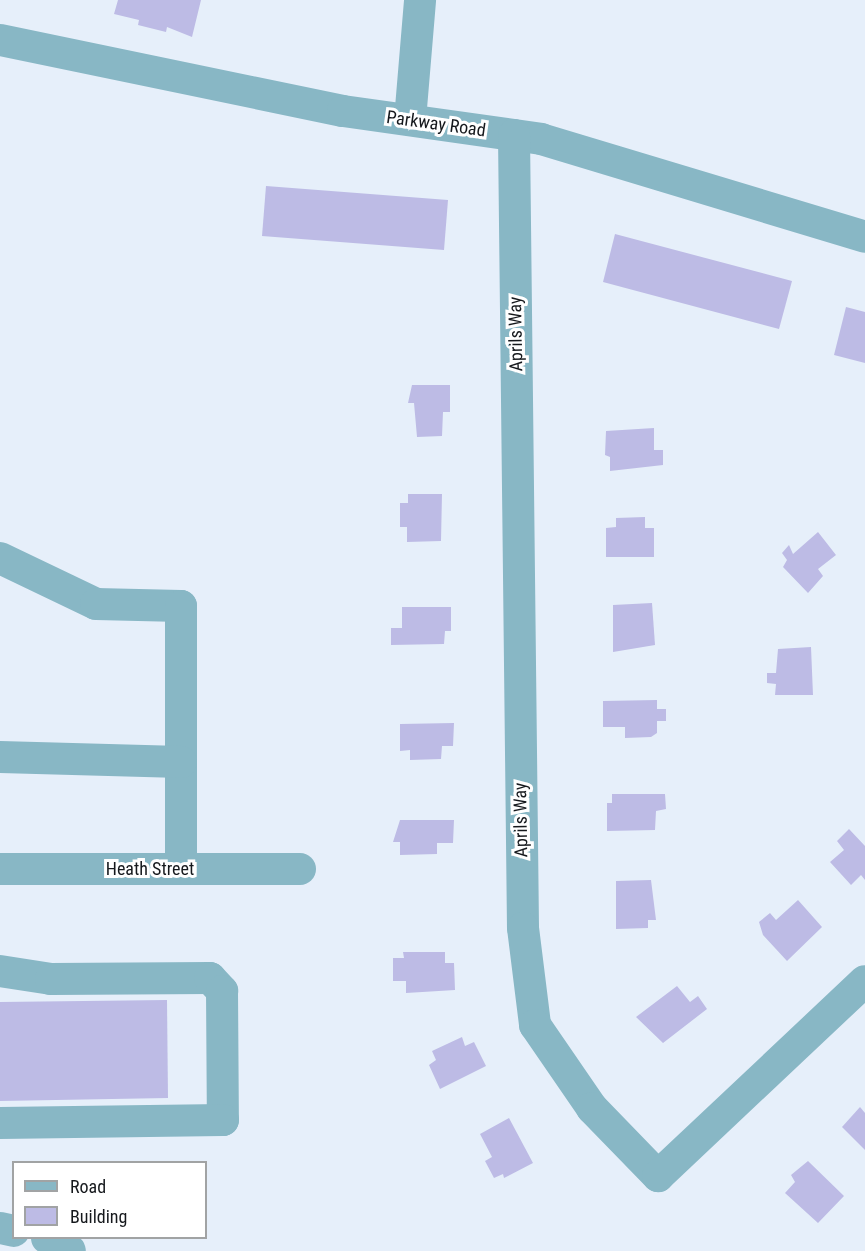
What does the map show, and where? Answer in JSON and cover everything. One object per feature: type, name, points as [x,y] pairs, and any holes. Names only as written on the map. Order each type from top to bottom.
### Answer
[{"type":"street","points":[[410,120],[420,0]]},
{"type":"street","name":"Parkway Road","points":[[0,40],[410,120],[541,139],[865,237]]},
{"type":"street","name":"Aprils Way","points":[[514,135],[522,928],[536,1025],[592,1108],[658,1176],[865,981]]},
{"type":"street","points":[[0,558],[96,604],[181,606],[181,869]]},
{"type":"street","points":[[0,757],[181,762]]},
{"type":"street","name":"Heath Street","points":[[0,869],[300,869]]},
{"type":"street","points":[[0,971],[51,979],[210,978],[222,991],[223,1120],[0,1123]]},
{"type":"street","points":[[49,1239],[70,1251]]},
{"type":"building","points":[[118,0],[201,0],[192,37],[167,27],[166,32],[138,25],[139,20],[114,14]]},
{"type":"building","points":[[266,186],[448,200],[444,250],[262,236]]},
{"type":"building","points":[[615,234],[792,281],[779,329],[603,282]]},
{"type":"building","points":[[846,307],[865,312],[865,363],[834,355]]},
{"type":"building","points":[[412,385],[450,385],[450,412],[443,412],[442,436],[417,437],[414,403],[408,403]]},
{"type":"building","points":[[654,428],[654,450],[663,450],[663,465],[610,471],[610,457],[605,455],[606,431]]},
{"type":"building","points":[[408,494],[442,494],[441,541],[407,542],[407,527],[400,527],[400,503],[408,503]]},
{"type":"building","points":[[645,517],[645,528],[654,528],[654,557],[606,557],[606,528],[616,527],[616,518]]},
{"type":"building","points":[[818,532],[836,555],[818,569],[823,576],[808,593],[783,567],[787,560],[782,553],[789,545],[793,554]]},
{"type":"building","points":[[652,603],[655,645],[613,652],[613,605]]},
{"type":"building","points":[[402,607],[451,607],[451,631],[445,631],[444,644],[391,645],[391,628],[402,628]]},
{"type":"building","points":[[811,647],[813,695],[775,695],[776,684],[767,683],[767,673],[776,673],[778,649]]},
{"type":"building","points":[[657,700],[657,709],[666,709],[666,721],[657,721],[657,733],[651,737],[625,738],[625,727],[603,727],[603,701]]},
{"type":"building","points":[[454,723],[453,746],[442,746],[441,759],[410,760],[410,750],[400,751],[400,724]]},
{"type":"building","points":[[612,794],[665,794],[666,809],[656,811],[655,830],[607,831],[607,803],[612,803]]},
{"type":"building","points":[[400,820],[454,820],[453,843],[437,843],[437,854],[400,855],[400,842],[393,842]]},
{"type":"building","points":[[849,829],[865,846],[865,880],[861,875],[851,885],[830,862],[844,850],[837,841]]},
{"type":"building","points":[[651,880],[656,920],[648,920],[648,928],[616,929],[616,881]]},
{"type":"building","points":[[798,900],[822,927],[787,961],[763,935],[759,922],[770,913],[776,920]]},
{"type":"building","points":[[403,952],[445,952],[445,963],[454,963],[455,990],[406,993],[406,981],[393,981],[393,958],[404,958]]},
{"type":"building","points":[[677,986],[690,1002],[698,996],[707,1009],[663,1043],[636,1017]]},
{"type":"building","points":[[167,1000],[168,1098],[0,1101],[0,1002]]},
{"type":"building","points":[[462,1037],[465,1046],[474,1042],[486,1066],[440,1089],[429,1065],[436,1060],[432,1051]]},
{"type":"building","points":[[860,1107],[865,1113],[865,1150],[842,1127]]},
{"type":"building","points":[[509,1118],[533,1163],[504,1178],[503,1174],[494,1178],[485,1161],[492,1157],[480,1134]]},
{"type":"building","points":[[808,1161],[844,1196],[818,1223],[785,1193],[795,1182],[791,1175]]}]
